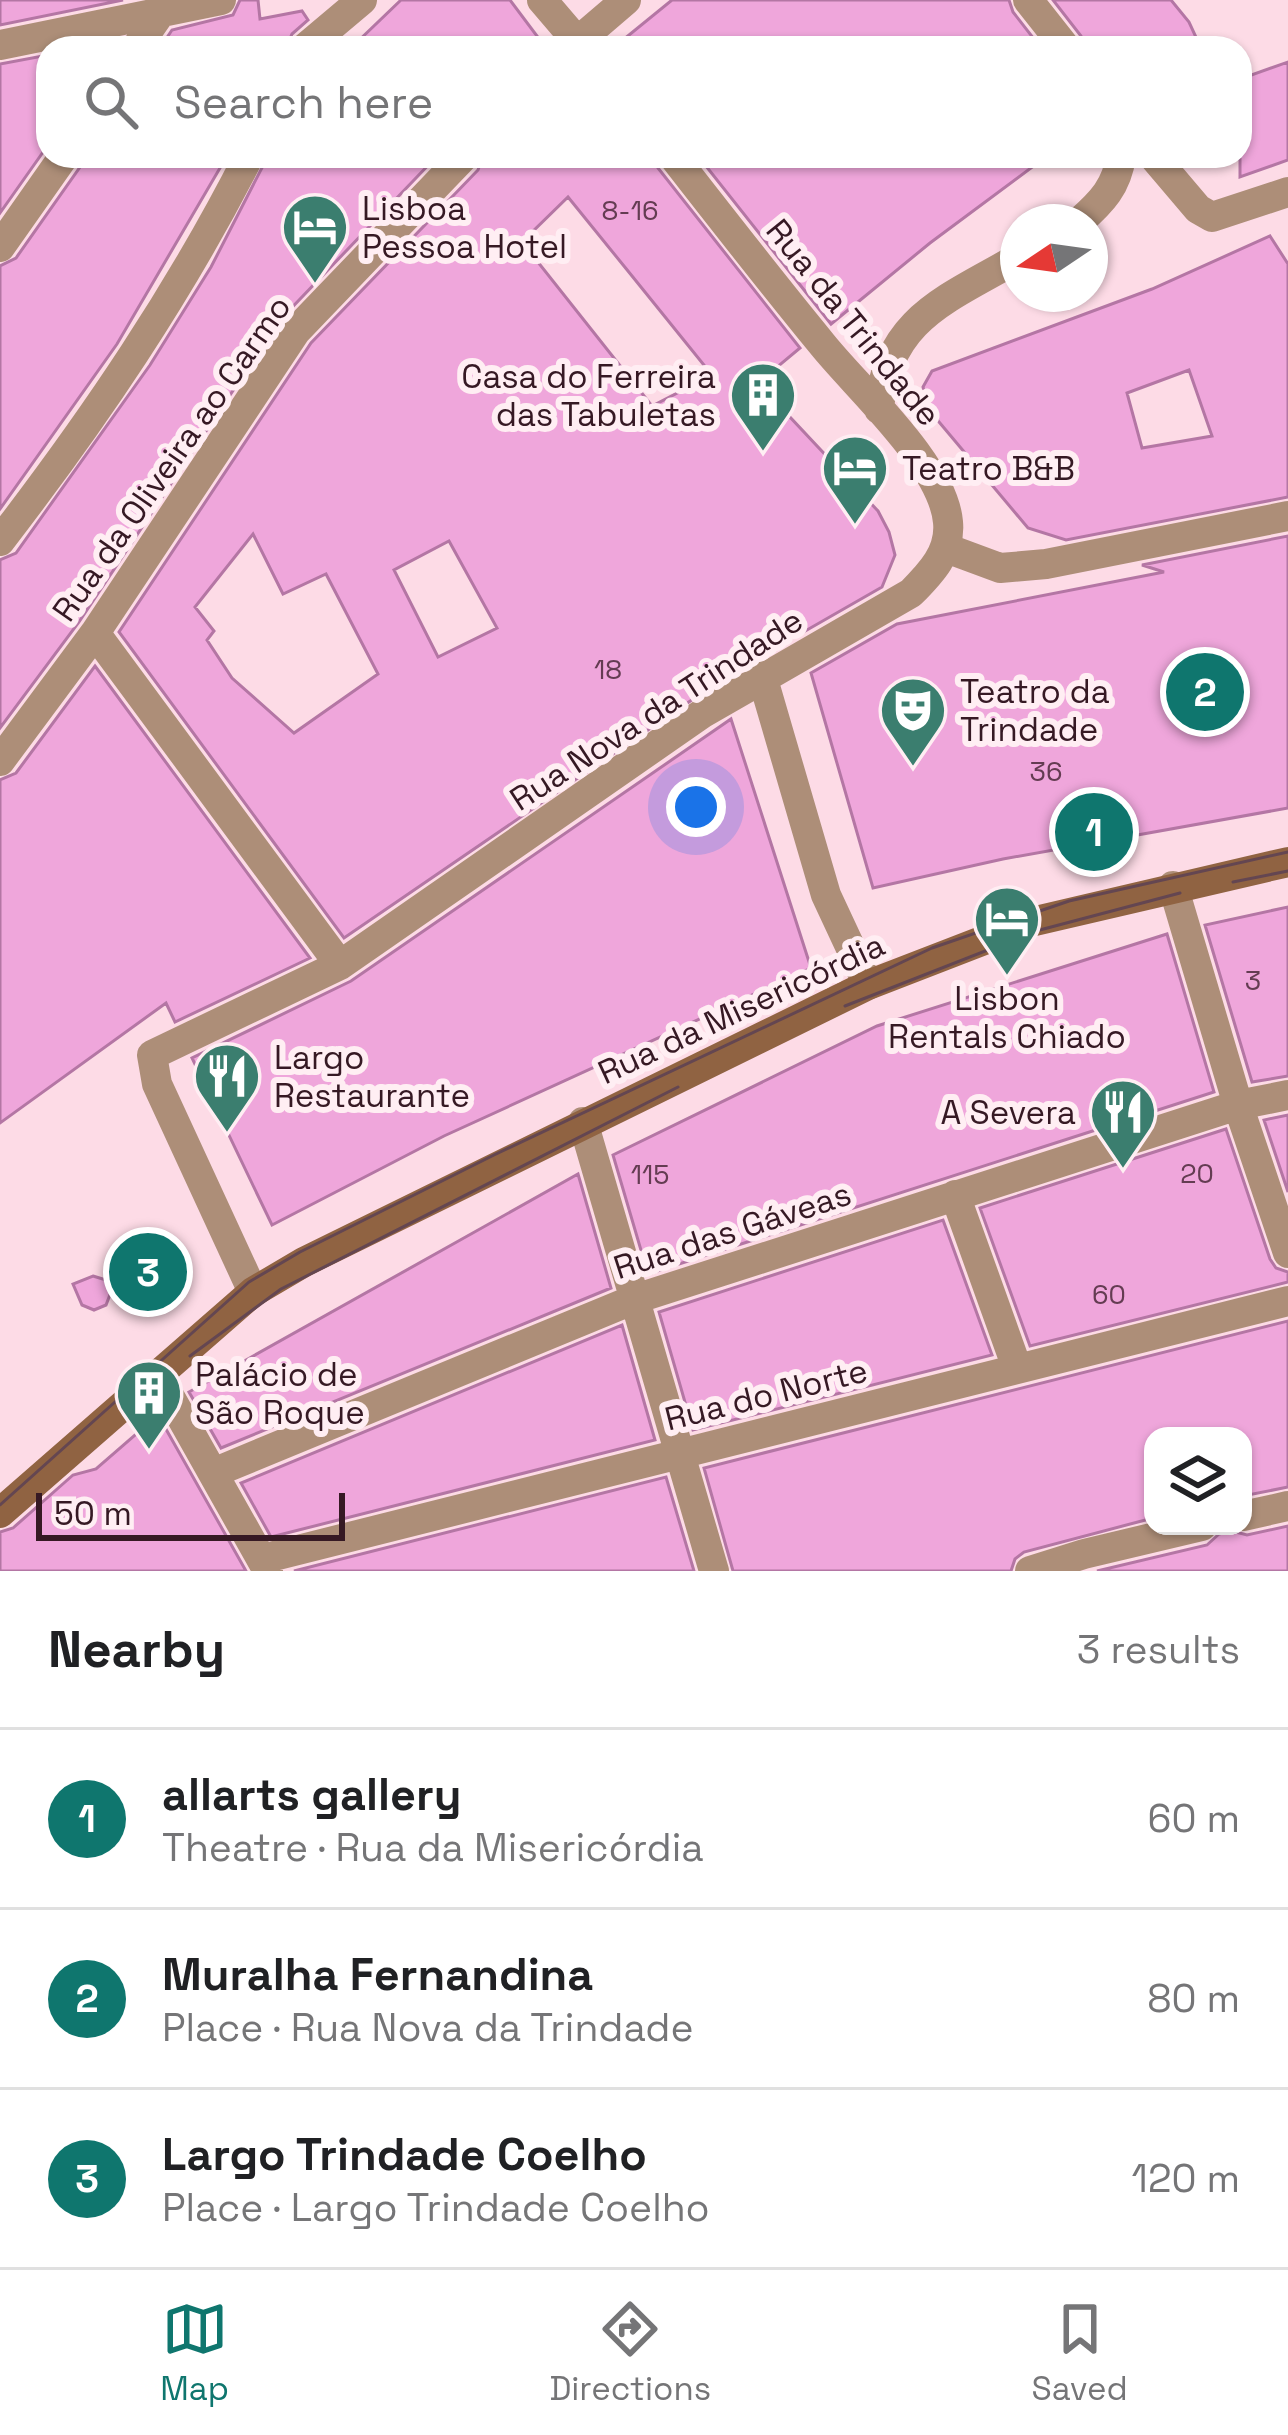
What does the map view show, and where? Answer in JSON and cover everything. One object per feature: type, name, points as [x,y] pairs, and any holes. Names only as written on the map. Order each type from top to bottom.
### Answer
[{"type":"main road","name":"Rua da Misericórdia","points":[[11,1503],[253,1292],[304,1262],[868,985],[1031,922],[1288,862]]},
{"type":"street","points":[[47,36],[220,0]]},
{"type":"street","points":[[319,36],[362,0]]},
{"type":"street","points":[[542,0],[569,36]]},
{"type":"street","points":[[588,36],[626,0]]},
{"type":"street","points":[[1028,0],[1056,36]]},
{"type":"street","points":[[144,36],[161,12]]},
{"type":"street","points":[[0,46],[36,38]]},
{"type":"street","points":[[0,247],[56,168]]},
{"type":"street","points":[[0,541],[111,394],[202,249],[243,168]]},
{"type":"street","name":"Rua da Oliveira ao Carmo","points":[[0,761],[95,633],[296,331],[452,168]]},
{"type":"street","name":"Rua da Trindade","points":[[682,168],[928,470],[949,520],[946,548]]},
{"type":"street","points":[[1100,204],[1119,168]]},
{"type":"street","points":[[1163,168],[1205,215],[1220,217],[1288,192]]},
{"type":"street","points":[[879,409],[886,364],[912,326],[1000,270]]},
{"type":"street","points":[[946,548],[1000,568],[1046,564],[1288,516]]},
{"type":"street","name":"Rua Nova da Trindade","points":[[253,1292],[157,1084],[152,1055],[340,965],[762,676],[911,593],[946,548]]},
{"type":"street","points":[[95,633],[340,965]]},
{"type":"street","points":[[762,676],[826,895],[868,985]]},
{"type":"street","points":[[1173,886],[1288,1253]]},
{"type":"street","name":"Rua das Gáveas","points":[[213,1472],[635,1298],[1238,1105],[1288,1095]]},
{"type":"street","points":[[583,1122],[714,1571]]},
{"type":"street","points":[[955,1195],[1017,1368]]},
{"type":"street","name":"Rua do Norte","points":[[265,1565],[680,1452],[1288,1300]]},
{"type":"street","points":[[157,1374],[265,1565]]},
{"type":"street","points":[[1252,1514],[1288,1506]]},
{"type":"street","points":[[1030,1571],[1087,1562],[1173,1535]]},
{"type":"building","points":[[0,0],[123,0],[0,25]]},
{"type":"building","points":[[240,0],[258,0],[260,19],[302,11],[308,20],[291,36],[168,36],[172,30],[233,15]]},
{"type":"building","points":[[401,0],[510,0],[537,36],[364,36]]},
{"type":"building","points":[[672,0],[1009,0],[1032,36],[628,36]]},
{"type":"building","points":[[1053,0],[1171,0],[1195,36],[1081,36]]},
{"type":"building","points":[[36,57],[36,162],[0,213],[0,64]]},
{"type":"building","points":[[1288,62],[1288,160],[1240,177],[1240,168],[1252,168],[1252,75]]},
{"type":"building","points":[[79,168],[220,168],[117,344],[0,509],[0,266],[16,258]]},
{"type":"building","points":[[262,168],[426,168],[280,320],[79,622],[0,728],[0,560],[16,553],[150,365],[211,267]]},
{"type":"building","points":[[479,168],[658,168],[800,348],[758,383],[878,511],[895,555],[882,587],[800,634],[716,673],[718,682],[344,938],[119,632],[311,343]],"holes":[[[568,197],[712,375],[652,406],[522,242]],[[253,534],[283,594],[326,574],[378,674],[294,733],[232,678],[207,640],[214,631],[195,607]],[[449,541],[497,628],[438,657],[394,570]]]},
{"type":"building","points":[[708,168],[1031,168],[930,243],[831,324]]},
{"type":"building","points":[[1270,236],[1288,264],[1288,497],[1066,540],[1028,528],[929,410],[923,387],[932,371],[1090,312],[1108,312],[1108,305]],"holes":[[[1189,370],[1212,436],[1142,448],[1127,393]]]},
{"type":"building","points":[[1288,536],[1288,808],[1003,859],[873,888],[811,673],[897,624],[1164,572],[1142,565]]},
{"type":"building","points":[[95,666],[310,958],[175,1022],[166,1003],[0,1123],[0,780],[16,773]]},
{"type":"building","points":[[731,719],[811,968],[444,1136],[272,1225],[192,1058],[351,981]]},
{"type":"building","points":[[1288,907],[1288,1076],[1252,1082],[1205,925]]},
{"type":"building","points":[[1167,934],[1214,1092],[648,1274],[613,1155],[877,1026]]},
{"type":"building","points":[[1288,1115],[1288,1192],[1264,1120]]},
{"type":"building","points":[[1226,1129],[1270,1259],[1276,1268],[1288,1272],[1288,1282],[1030,1346],[980,1208]]},
{"type":"building","points":[[578,1174],[611,1288],[221,1448],[189,1392]]},
{"type":"building","points":[[943,1220],[992,1355],[693,1430],[659,1312]]},
{"type":"building","points":[[93,1276],[106,1280],[111,1292],[106,1305],[94,1310],[82,1305],[73,1284]]},
{"type":"building","points":[[1288,1321],[1288,1487],[1252,1494],[1252,1427],[1144,1427],[1144,1520],[1024,1552],[1011,1571],[733,1571],[704,1468]]},
{"type":"building","points":[[622,1325],[655,1440],[271,1537],[241,1483]]},
{"type":"building","name":"Palácio de São Roque","points":[[158,1415],[246,1571],[0,1571],[0,1532],[13,1528],[73,1475],[96,1469]]},
{"type":"building","points":[[666,1477],[694,1571],[294,1571]]},
{"type":"building","points":[[1288,1526],[1288,1571],[1097,1571],[1207,1545],[1218,1535]]},
{"type":"tram line","points":[[0,1505],[249,1282],[300,1252],[932,948],[1069,901],[1288,852]]},
{"type":"tram line","points":[[1233,882],[1288,871]]},
{"type":"tram line","points":[[845,1006],[1036,931],[1180,893]]},
{"type":"tram line","points":[[190,1356],[281,1289],[678,1087]]},
{"type":"place","name":"Lisboa Pessoa Hotel","points":[[315,286]]},
{"type":"place","name":"Casa do Ferreira das Tabuletas","points":[[763,454]]},
{"type":"place","name":"Teatro B&B","points":[[855,527]]},
{"type":"place","name":"Muralha Fernandina","points":[[1205,692]]},
{"type":"place","name":"Teatro da Trindade","points":[[913,769]]},
{"type":"place","name":"allarts gallery","points":[[1094,832]]},
{"type":"place","name":"Lisbon Rentals Chiado","points":[[1007,978]]},
{"type":"place","name":"Largo Restaurante","points":[[227,1135]]},
{"type":"place","name":"A Severa","points":[[1123,1171]]},
{"type":"place","name":"Largo Trindade Coelho","points":[[148,1272]]},
{"type":"place","name":"Palácio de São Roque","points":[[149,1452]]}]
